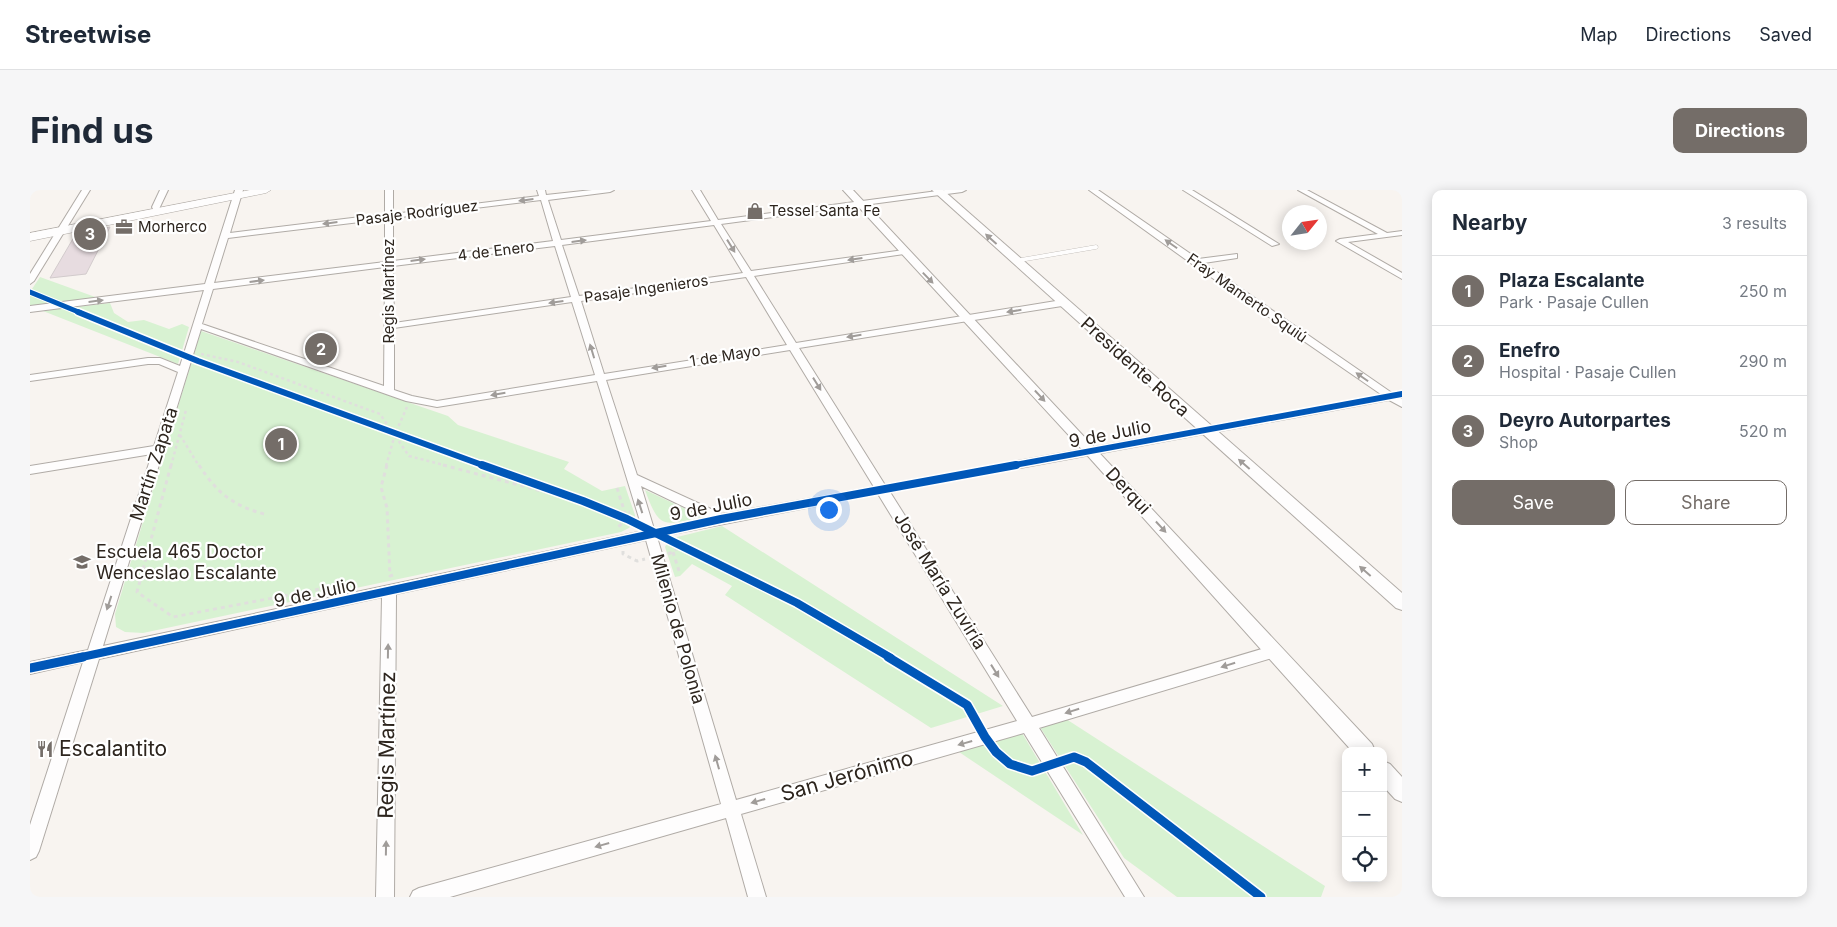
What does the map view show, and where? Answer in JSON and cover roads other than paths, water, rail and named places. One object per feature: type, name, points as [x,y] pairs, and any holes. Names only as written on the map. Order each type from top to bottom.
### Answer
[{"type":"main road","points":[[30,238],[63,228],[156,207],[239,192],[266,190]]},
{"type":"main road","points":[[30,232],[63,228],[239,192]]},
{"type":"street","points":[[30,281],[86,190]]},
{"type":"street","points":[[156,207],[164,190]]},
{"type":"street","name":"Regis Martínez","points":[[389,190],[389,392]]},
{"type":"street","name":"Pasaje Rodríguez","points":[[224,236],[389,216],[542,194],[610,190]]},
{"type":"street","name":"José María Zuviría","points":[[696,190],[1135,897]]},
{"type":"street","name":"Derqui","points":[[848,190],[1092,452],[1361,747]]},
{"type":"street","name":"4 de Enero","points":[[30,310],[962,190]]},
{"type":"street","name":"Fray Mamerto Squiú","points":[[1093,190],[1402,404]]},
{"type":"street","points":[[1188,190],[1274,244]]},
{"type":"street","points":[[1302,190],[1384,234]]},
{"type":"street","name":"Martín Zapata","points":[[30,851],[160,449],[208,287],[239,192]]},
{"type":"street","name":"Presidente Roca","points":[[938,192],[1402,603]]},
{"type":"street","name":"Milenio de Polonia","points":[[542,194],[650,534],[757,897]]},
{"type":"street","points":[[1402,233],[1340,241],[1402,276]]},
{"type":"street","name":"Pasaje Ingenieros","points":[[389,326],[904,252]]},
{"type":"street","points":[[1196,262],[1234,256]]},
{"type":"street","name":"1 de Mayo","points":[[197,325],[410,399],[421,402],[442,403],[792,345],[1062,303]]},
{"type":"street","points":[[30,378],[148,361],[160,361],[184,371]]},
{"type":"street","name":"9 de Julio","points":[[30,668],[389,592],[650,534],[1402,394]]},
{"type":"street","points":[[30,470],[160,449]]},
{"type":"street","points":[[631,477],[721,520]]},
{"type":"street","name":"Regis Martínez","points":[[385,897],[389,592]]},
{"type":"street","name":"San Jerónimo","points":[[419,897],[1028,724],[1275,651]]},
{"type":"street","points":[[1387,775],[1402,792]]},
{"type":"lane","points":[[1015,260],[1096,247]]},
{"type":"place","name":"Tessel Santa Fe","points":[[755,211]]},
{"type":"place","name":"Morherco","points":[[124,227]]},
{"type":"place","name":"Deyro Autorpartes","points":[[90,234]]},
{"type":"place","name":"Enefro","points":[[321,349]]},
{"type":"place","name":"Plaza Escalante","points":[[281,444]]},
{"type":"place","name":"Escuela 465 Doctor Wenceslao Escalante","points":[[82,562]]},
{"type":"place","name":"Escalantito","points":[[45,749]]}]
